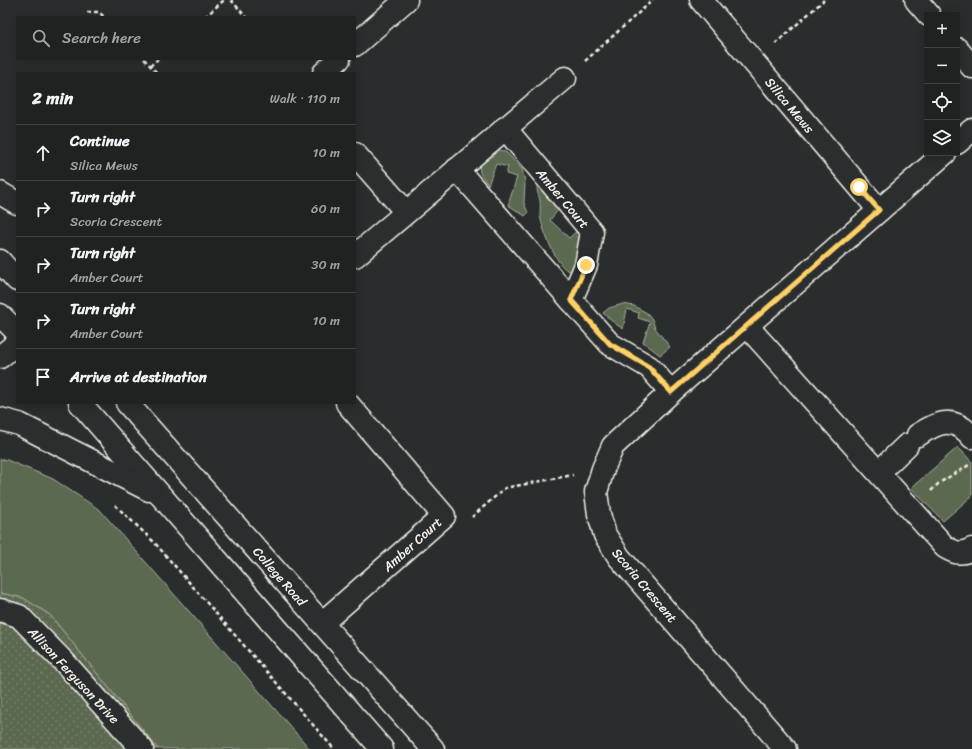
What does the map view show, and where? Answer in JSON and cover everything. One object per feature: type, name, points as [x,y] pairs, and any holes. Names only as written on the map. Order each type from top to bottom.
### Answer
[{"type":"street","points":[[356,44],[406,0]]},
{"type":"street","name":"Silica Mews","points":[[701,0],[879,210]]},
{"type":"street","points":[[916,0],[926,12]]},
{"type":"street","points":[[960,53],[972,67]]},
{"type":"street","points":[[325,72],[338,60]]},
{"type":"street","points":[[356,255],[504,128],[572,72]]},
{"type":"street","name":"Amber Court","points":[[504,128],[592,232],[586,265],[571,300]]},
{"type":"street","points":[[960,140],[972,130]]},
{"type":"street","points":[[356,155],[406,212]]},
{"type":"street","name":"Scoria Crescent","points":[[785,749],[619,557],[605,535],[599,514],[596,492],[603,469],[613,446],[671,392],[942,156]]},
{"type":"street","points":[[457,169],[610,344],[649,367],[671,392]]},
{"type":"street","points":[[0,193],[16,202]]},
{"type":"street","points":[[0,261],[16,279]]},
{"type":"street","points":[[0,315],[16,331]]},
{"type":"street","points":[[747,326],[945,547],[956,553],[966,552],[972,549]]},
{"type":"street","points":[[0,357],[16,344]]},
{"type":"street","points":[[81,404],[382,749]]},
{"type":"street","name":"College Road","points":[[128,404],[433,749]]},
{"type":"street","points":[[141,404],[181,464]]},
{"type":"street","name":"Amber Court","points":[[322,623],[444,516],[347,404]]},
{"type":"street","points":[[0,418],[19,424],[159,495]]},
{"type":"street","points":[[879,472],[913,440],[933,425],[947,422],[964,428],[972,438]]},
{"type":"street","name":"Allison Ferguson Drive","points":[[0,610],[19,616],[66,664],[142,749]]},
{"type":"path","points":[[206,16],[224,0]]},
{"type":"path","points":[[231,0],[245,16]]},
{"type":"path","points":[[572,72],[653,0]]},
{"type":"path","points":[[775,44],[824,0]]},
{"type":"path","points":[[87,12],[99,12],[103,16]]},
{"type":"path","points":[[145,60],[156,72]]},
{"type":"path","points":[[150,66],[157,60]]},
{"type":"path","points":[[911,509],[939,483],[958,473],[972,463]]},
{"type":"path","points":[[505,488],[603,469]]},
{"type":"path","points":[[110,500],[154,542],[334,749]]},
{"type":"green space","points":[[493,150],[500,150],[507,153],[522,169],[525,181],[524,203],[528,213],[525,216],[508,205],[517,177],[506,174],[508,167],[496,164],[488,185],[480,173],[479,164]]},
{"type":"green space","points":[[537,186],[559,209],[550,220],[569,238],[578,230],[580,243],[574,269],[569,271],[564,268],[556,257],[548,241],[540,218],[540,199]]},
{"type":"green space","points":[[623,304],[634,306],[647,313],[652,319],[655,328],[670,347],[660,355],[643,342],[650,322],[638,318],[639,313],[627,309],[623,329],[603,313],[609,308]]},
{"type":"green space","points":[[958,447],[972,462],[972,496],[943,521],[911,488]]},
{"type":"green space","points":[[0,459],[7,460],[53,479],[100,510],[310,749],[158,749],[50,615],[23,598],[0,593]]},
{"type":"green space","points":[[0,593],[23,598],[50,615],[158,749],[0,749]]},
{"type":"route","points":[[586,265],[576,285],[571,300],[610,344],[649,367],[671,392],[879,210],[859,187]]}]
